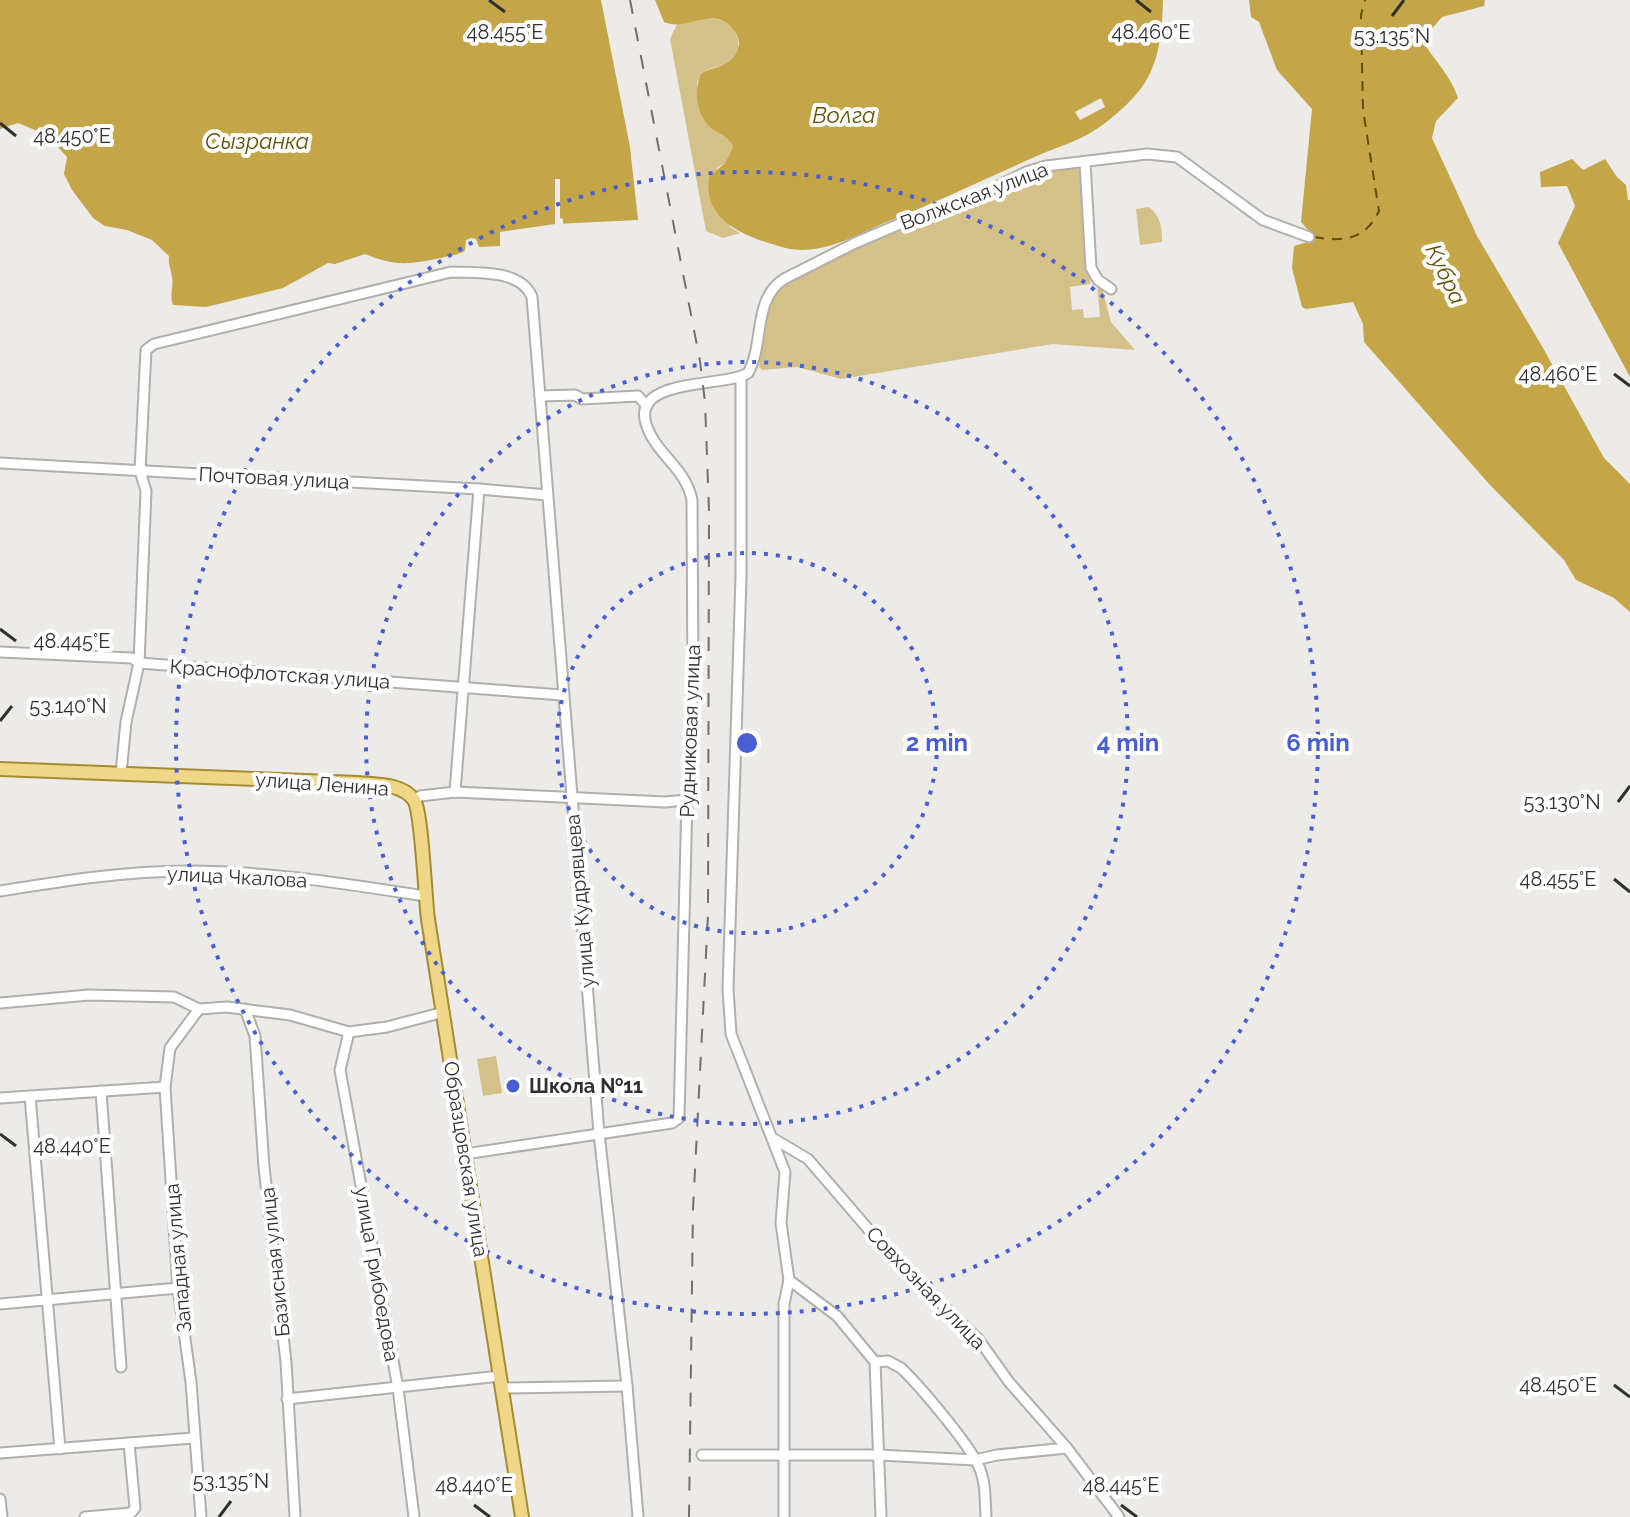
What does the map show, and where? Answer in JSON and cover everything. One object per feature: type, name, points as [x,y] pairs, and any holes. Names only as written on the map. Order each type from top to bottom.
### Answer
[{"type":"main road","name":"улица Ленина","points":[[0,769],[378,785],[405,791],[414,800]]},
{"type":"main road","name":"Образцовская улица","points":[[414,800],[425,896],[522,1517]]},
{"type":"street","name":"Волжская улица","points":[[741,378],[748,373],[755,358],[767,296],[784,279],[855,243],[902,223],[957,206],[1026,172],[1046,166],[1147,154],[1177,157],[1263,220],[1309,237]]},
{"type":"street","points":[[1085,162],[1091,268],[1098,280],[1111,289]]},
{"type":"street","name":"улица Кудрявцева","points":[[140,471],[146,350],[154,344],[451,272],[483,273],[520,280],[532,297],[599,1133],[638,1517]]},
{"type":"street","points":[[540,396],[575,395],[582,399],[638,396],[647,406],[664,391],[741,378],[741,577],[728,1000],[731,1034],[785,1172],[781,1223],[789,1280],[784,1304],[784,1517]]},
{"type":"street","name":"Рудниковая улица","points":[[599,1133],[672,1123],[679,1118],[680,1105],[693,683],[692,500],[682,473],[648,429],[647,406]]},
{"type":"street","name":"Почтовая улица","points":[[0,463],[547,495]]},
{"type":"street","points":[[121,773],[126,722],[139,663],[146,491],[140,471]]},
{"type":"street","points":[[455,792],[479,489]]},
{"type":"street","name":"Краснофлотская улица","points":[[0,652],[132,658],[139,663],[562,695]]},
{"type":"street","name":"улица Ленина","points":[[414,800],[420,796],[455,792],[687,800]]},
{"type":"street","name":"улица Чкалова","points":[[0,891],[104,876],[188,871],[322,881],[425,896]]},
{"type":"street","points":[[0,1003],[89,995],[174,997],[199,1009],[245,1009],[290,1015],[349,1032],[387,1027],[444,1012]]},
{"type":"street","name":"Западная улица","points":[[199,1009],[170,1048],[165,1087],[178,1288],[191,1382],[201,1517]]},
{"type":"street","name":"Базисная улица","points":[[245,1009],[255,1036],[260,1120],[286,1362],[295,1517]]},
{"type":"street","name":"улица Грибоедова","points":[[349,1032],[340,1070],[398,1388],[414,1517]]},
{"type":"street","points":[[0,1098],[165,1087]]},
{"type":"street","points":[[101,1091],[121,1367]]},
{"type":"street","points":[[30,1096],[60,1449]]},
{"type":"street","points":[[465,1154],[599,1133]]},
{"type":"street","name":"Совхозная улица","points":[[774,1139],[808,1159],[887,1251],[979,1340],[1009,1382],[1067,1448],[1119,1517]]},
{"type":"street","points":[[789,1280],[837,1316],[875,1362],[881,1517]]},
{"type":"street","points":[[0,1304],[178,1288]]},
{"type":"street","points":[[875,1362],[888,1361],[912,1378],[975,1460],[984,1485],[986,1517]]},
{"type":"street","points":[[287,1399],[501,1382],[627,1386]]},
{"type":"street","points":[[0,1453],[193,1438]]},
{"type":"street","points":[[85,1517],[131,1513],[135,1508],[129,1443]]},
{"type":"street","points":[[702,1455],[879,1455],[975,1460],[1067,1448]]},
{"type":"street","points":[[0,1499],[2,1517]]},
{"type":"shaded area","points":[[705,18],[727,24],[736,33],[738,42],[732,60],[708,70],[697,82],[698,102],[705,120],[733,147],[725,163],[717,168],[730,227],[740,233],[723,238],[706,231],[670,39],[677,24]]},
{"type":"shaded area","points":[[1077,167],[1083,177],[1090,284],[1070,287],[1072,310],[1083,309],[1084,318],[1100,317],[1097,284],[1102,288],[1111,322],[1135,350],[1053,344],[841,379],[797,367],[762,370],[759,367],[768,305],[786,283],[892,231],[967,208],[1032,174]]},
{"type":"shaded area","points":[[1148,207],[1158,218],[1162,242],[1140,245],[1136,209]]},
{"type":"shaded area","points":[[496,1056],[502,1093],[483,1096],[477,1059]]},
{"type":"water","name":"Сызранка","points":[[0,0],[601,0],[630,147],[638,220],[555,224],[500,232],[500,246],[479,247],[476,239],[471,238],[466,240],[462,253],[420,262],[394,263],[365,254],[335,264],[328,263],[283,288],[206,307],[173,305],[169,256],[152,240],[127,230],[105,226],[93,218],[64,174],[67,157],[56,145],[53,134],[47,135],[18,123],[0,129]]},
{"type":"water","name":"Волга","points":[[655,0],[1163,0],[1159,45],[1148,77],[1128,103],[1098,128],[853,237],[833,245],[802,250],[747,235],[718,214],[709,191],[709,177],[725,163],[733,147],[728,139],[704,120],[697,100],[697,86],[701,74],[723,65],[735,55],[739,44],[736,33],[723,21],[715,19],[681,24],[664,22]]},
{"type":"water","name":"Кубра","points":[[1249,0],[1485,0],[1484,6],[1442,17],[1422,40],[1447,75],[1458,98],[1436,121],[1432,138],[1477,236],[1604,458],[1630,484],[1630,612],[1614,598],[1576,580],[1564,560],[1490,485],[1364,342],[1363,324],[1353,302],[1302,307],[1292,268],[1294,246],[1308,242],[1309,231],[1301,222],[1312,109],[1277,70],[1259,22],[1251,17]]},
{"type":"water","points":[[1572,159],[1583,170],[1605,159],[1626,185],[1630,200],[1630,377],[1558,243],[1575,206],[1567,186],[1541,187],[1540,172]]},
{"type":"pier","points":[[1101,98],[1105,107],[1080,120],[1075,112]]},
{"type":"pier","points":[[555,179],[560,179],[560,218],[563,224],[555,224]]},
{"type":"ferry route","points":[[1314,237],[1352,237],[1367,228],[1379,211],[1363,110],[1361,15],[1365,0]]},
{"type":"railway","points":[[630,0],[700,361],[705,402],[709,511],[708,915],[693,1209],[689,1517]]},
{"type":"place","name":"Школа №11","points":[[513,1086]]}]
